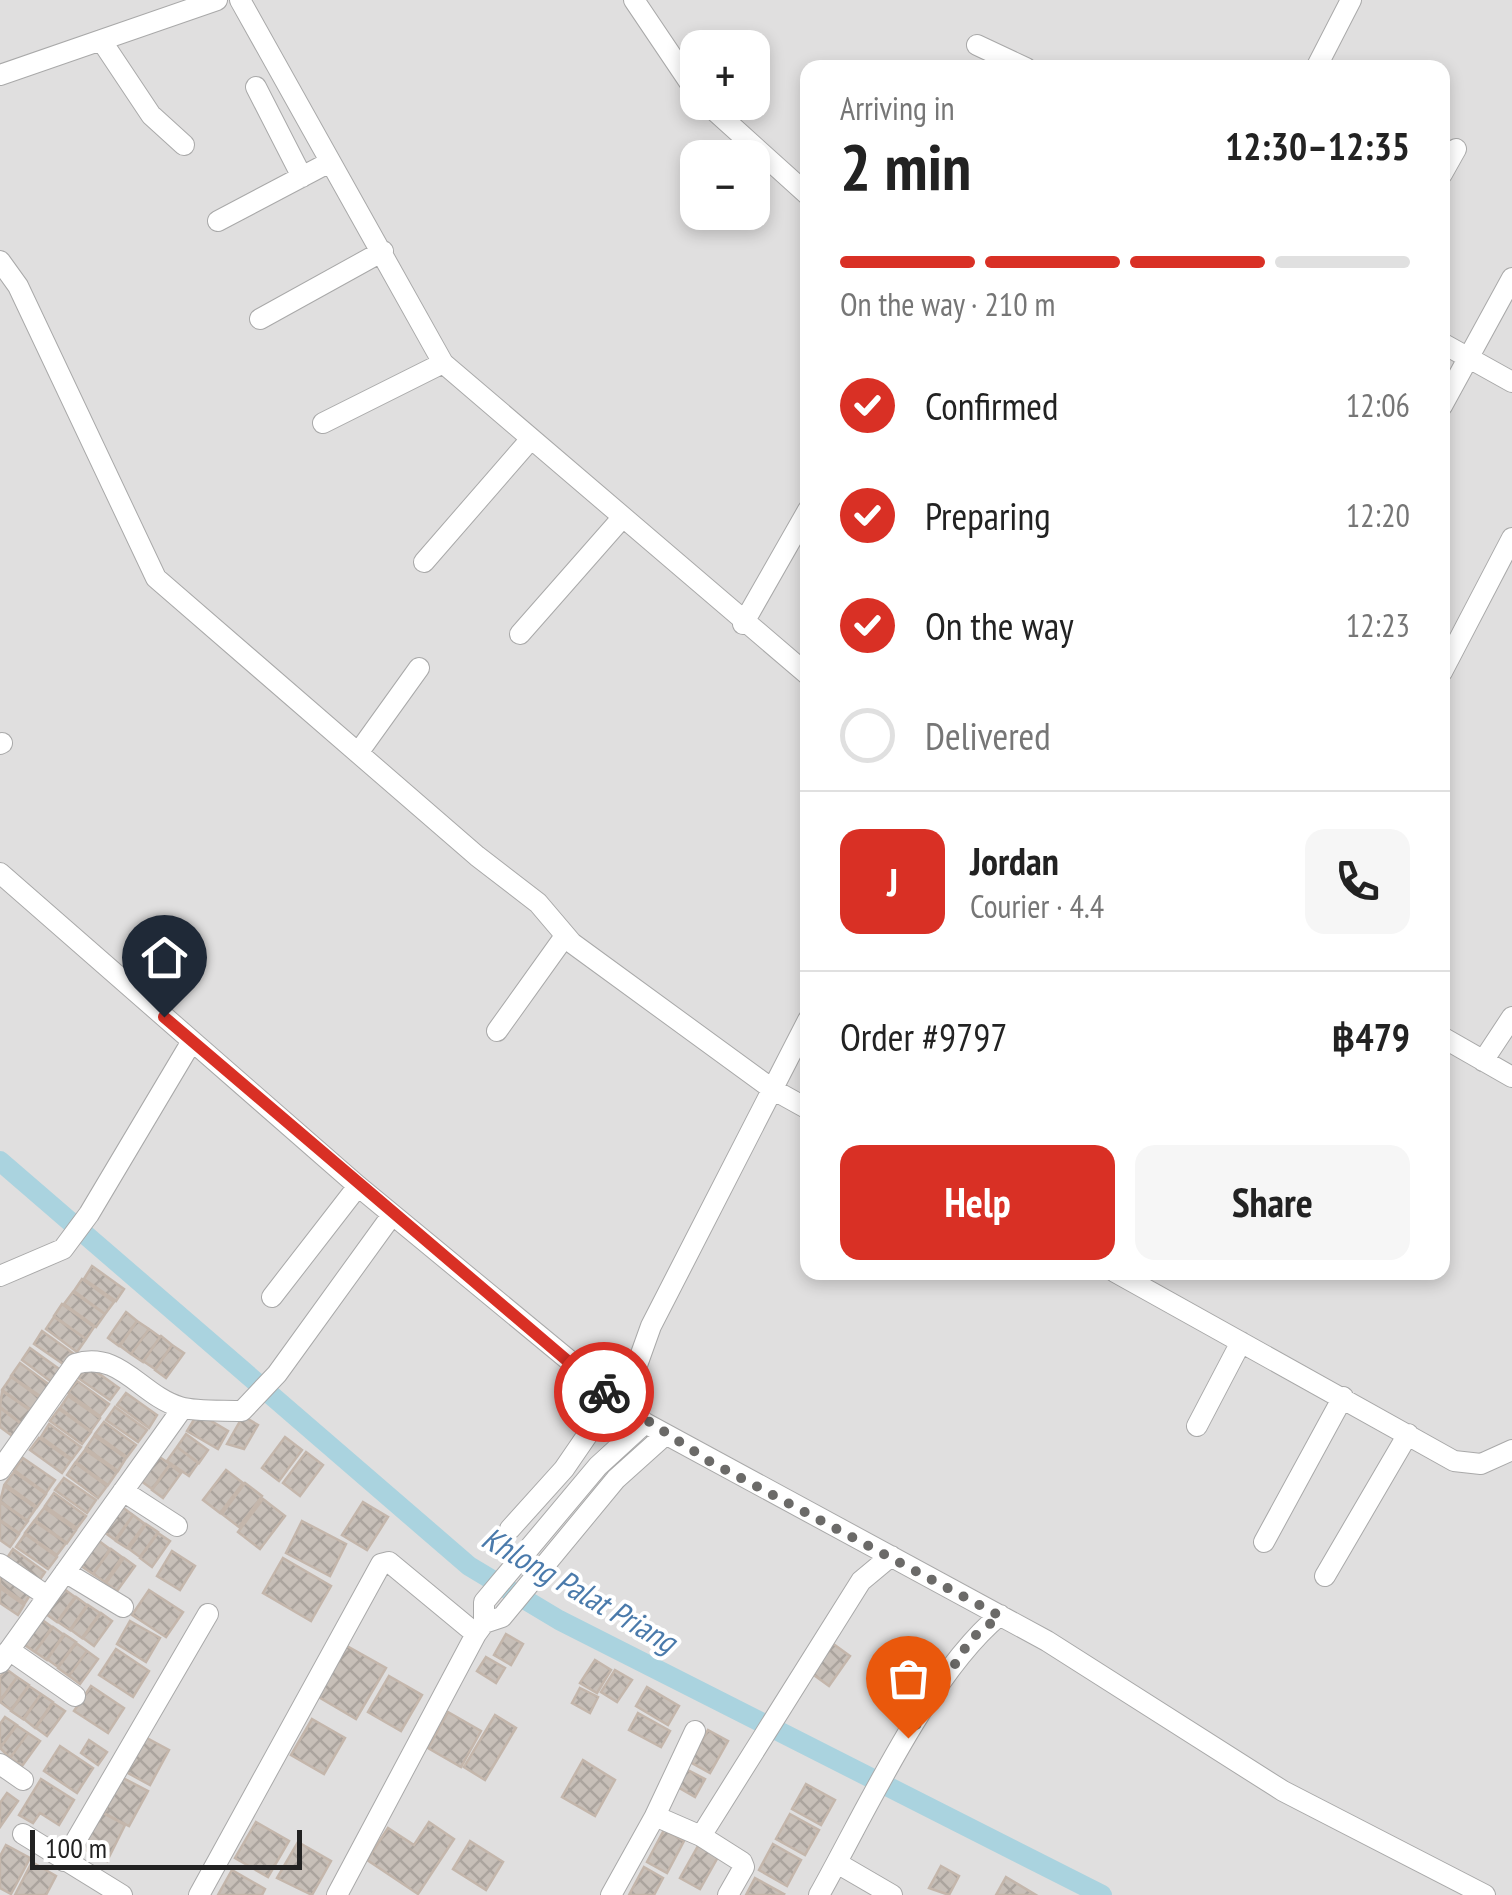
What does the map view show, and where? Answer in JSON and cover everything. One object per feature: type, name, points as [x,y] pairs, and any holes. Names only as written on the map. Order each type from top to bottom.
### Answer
[{"type":"street","points":[[0,74],[217,0]]},
{"type":"street","points":[[240,0],[444,363],[743,624],[800,669]]},
{"type":"street","points":[[634,0],[680,68]]},
{"type":"street","points":[[1320,60],[1352,0]]},
{"type":"street","points":[[101,40],[151,115],[184,144]]},
{"type":"street","points":[[977,45],[1009,60]]},
{"type":"street","points":[[256,87],[302,177]]},
{"type":"street","points":[[725,120],[800,188]]},
{"type":"street","points":[[1450,160],[1456,149]]},
{"type":"street","points":[[218,221],[330,162]]},
{"type":"street","points":[[260,320],[383,252]]},
{"type":"street","points":[[0,261],[18,286],[156,578],[538,903],[565,936],[772,1089],[800,1105]]},
{"type":"street","points":[[1450,392],[1512,278]]},
{"type":"street","points":[[1450,347],[1512,382]]},
{"type":"street","points":[[323,423],[444,363]]},
{"type":"street","points":[[424,562],[530,440]]},
{"type":"street","points":[[520,634],[622,518]]},
{"type":"street","points":[[743,624],[800,524]]},
{"type":"street","points":[[1450,657],[1512,538]]},
{"type":"street","points":[[358,753],[419,668]]},
{"type":"street","points":[[0,873],[392,1215],[645,1423],[1000,1616],[1283,1791],[1485,1895]]},
{"type":"street","points":[[497,1031],[565,936]]},
{"type":"street","points":[[1483,1060],[1512,1017]]},
{"type":"street","points":[[510,1528],[564,1470],[617,1403],[651,1326],[800,1035]]},
{"type":"street","points":[[0,1276],[62,1249],[90,1214],[192,1041]]},
{"type":"street","points":[[1450,1041],[1512,1077]]},
{"type":"street","points":[[272,1298],[358,1186]]},
{"type":"street","points":[[0,1470],[75,1364],[94,1358],[112,1364],[182,1409],[242,1411],[277,1374],[392,1215]]},
{"type":"street","points":[[1129,1280],[1454,1461],[1470,1464],[1495,1460],[1512,1450]]},
{"type":"street","points":[[1197,1426],[1241,1342]]},
{"type":"street","points":[[1264,1542],[1343,1397]]},
{"type":"street","points":[[75,1696],[4,1656],[182,1409]]},
{"type":"street","points":[[564,1525],[598,1466],[645,1423]]},
{"type":"street","points":[[1325,1576],[1408,1434]]},
{"type":"street","points":[[337,1895],[487,1619],[564,1525],[666,1435]]},
{"type":"street","points":[[598,1466],[616,1479]]},
{"type":"street","points":[[123,1491],[178,1526]]},
{"type":"street","points":[[700,1836],[783,1698],[861,1580],[891,1556]]},
{"type":"street","points":[[199,1895],[382,1564],[389,1562],[487,1619]]},
{"type":"street","points":[[0,1564],[48,1596]]},
{"type":"street","points":[[65,1572],[123,1607]]},
{"type":"street","points":[[64,1861],[208,1614]]},
{"type":"street","points":[[818,1895],[887,1771],[971,1639],[1000,1616]]},
{"type":"street","points":[[610,1895],[655,1816],[695,1731]]},
{"type":"street","points":[[0,1764],[23,1780]]},
{"type":"street","points":[[655,1816],[700,1836],[744,1865],[728,1895]]},
{"type":"street","points":[[23,1834],[122,1895]]},
{"type":"street","points":[[837,1862],[892,1895]]},
{"type":"shaded area","points":[[0,0],[1512,0],[1512,1895],[0,1895]]},
{"type":"building","points":[[92,1266],[124,1289],[116,1301],[84,1279]]},
{"type":"building","points":[[82,1279],[114,1302],[105,1314],[74,1291]]},
{"type":"building","points":[[73,1292],[105,1314],[96,1327],[64,1304]]},
{"type":"building","points":[[62,1304],[94,1327],[86,1339],[54,1316]]},
{"type":"building","points":[[126,1312],[137,1321],[119,1346],[108,1338]]},
{"type":"building","points":[[54,1317],[86,1339],[77,1352],[46,1329]]},
{"type":"building","points":[[137,1321],[149,1329],[131,1354],[120,1346]]},
{"type":"building","points":[[149,1329],[160,1337],[143,1362],[131,1354]]},
{"type":"building","points":[[42,1331],[74,1354],[66,1366],[34,1344]]},
{"type":"building","points":[[161,1336],[172,1345],[155,1369],[143,1361]]},
{"type":"building","points":[[172,1345],[184,1353],[166,1378],[155,1370]]},
{"type":"building","points":[[30,1348],[62,1371],[53,1383],[22,1360]]},
{"type":"building","points":[[20,1363],[51,1386],[43,1398],[11,1376]]},
{"type":"building","points":[[87,1365],[119,1388],[110,1400],[78,1378]]},
{"type":"building","points":[[11,1377],[43,1400],[34,1412],[2,1390]]},
{"type":"building","points":[[77,1381],[109,1404],[100,1416],[68,1393]]},
{"type":"building","points":[[2,1391],[34,1413],[25,1426],[0,1407]]},
{"type":"building","points":[[126,1393],[157,1415],[149,1428],[117,1405]]},
{"type":"building","points":[[68,1396],[100,1418],[91,1431],[60,1408]]},
{"type":"building","points":[[115,1407],[147,1430],[138,1442],[106,1420]]},
{"type":"building","points":[[0,1408],[24,1426],[15,1438],[0,1427]]},
{"type":"building","points":[[59,1409],[91,1432],[82,1444],[50,1421]]},
{"type":"building","points":[[198,1413],[228,1431],[218,1449],[187,1431]]},
{"type":"building","points":[[243,1416],[258,1425],[244,1449],[227,1444]]},
{"type":"building","points":[[104,1422],[136,1445],[127,1457],[95,1434]]},
{"type":"building","points":[[49,1424],[81,1447],[72,1459],[41,1437]]},
{"type":"building","points":[[186,1434],[208,1450],[199,1463],[177,1447]]},
{"type":"building","points":[[94,1436],[126,1458],[118,1471],[86,1448]]},
{"type":"building","points":[[285,1437],[302,1450],[279,1481],[262,1468]]},
{"type":"building","points":[[39,1438],[71,1460],[62,1473],[30,1450]]},
{"type":"building","points":[[177,1447],[198,1463],[189,1476],[167,1461]]},
{"type":"building","points":[[85,1450],[117,1472],[108,1485],[76,1462]]},
{"type":"building","points":[[306,1452],[323,1465],[300,1496],[283,1483]]},
{"type":"building","points":[[158,1456],[170,1464],[152,1489],[141,1481]]},
{"type":"building","points":[[23,1458],[55,1480],[46,1493],[14,1470]]},
{"type":"building","points":[[75,1463],[107,1486],[98,1498],[67,1475]]},
{"type":"building","points":[[170,1465],[181,1473],[163,1498],[152,1490]]},
{"type":"building","points":[[226,1470],[243,1483],[220,1513],[203,1500]]},
{"type":"building","points":[[14,1472],[46,1494],[37,1507],[5,1484]]},
{"type":"building","points":[[64,1478],[96,1500],[87,1513],[55,1490]]},
{"type":"building","points":[[245,1483],[262,1496],[239,1527],[222,1514]]},
{"type":"building","points":[[4,1486],[36,1508],[27,1521],[0,1502]]},
{"type":"building","points":[[54,1493],[86,1516],[77,1528],[45,1506]]},
{"type":"building","points":[[263,1499],[285,1516],[260,1549],[238,1532]]},
{"type":"building","points":[[0,1501],[28,1521],[19,1533],[0,1520]]},
{"type":"building","points":[[363,1502],[388,1517],[367,1550],[342,1535]]},
{"type":"building","points":[[122,1507],[133,1515],[115,1540],[104,1532]]},
{"type":"building","points":[[44,1508],[76,1530],[67,1543],[35,1520]]},
{"type":"building","points":[[133,1515],[145,1524],[127,1548],[116,1541]]},
{"type":"building","points":[[0,1521],[19,1534],[10,1547],[0,1540]]},
{"type":"building","points":[[34,1521],[66,1543],[57,1555],[25,1533]]},
{"type":"building","points":[[302,1521],[346,1544],[330,1576],[286,1553]]},
{"type":"building","points":[[146,1524],[158,1532],[140,1557],[129,1549]]},
{"type":"building","points":[[158,1533],[170,1541],[152,1567],[140,1558]]},
{"type":"building","points":[[25,1534],[57,1557],[48,1569],[16,1547]]},
{"type":"building","points":[[99,1541],[110,1549],[93,1574],[81,1566]]},
{"type":"building","points":[[13,1549],[45,1572],[37,1584],[5,1561]]},
{"type":"building","points":[[111,1549],[122,1557],[105,1582],[93,1574]]},
{"type":"building","points":[[172,1551],[195,1566],[180,1590],[157,1576]]},
{"type":"building","points":[[124,1558],[135,1566],[117,1591],[106,1583]]},
{"type":"building","points":[[283,1558],[331,1586],[311,1621],[263,1593]]},
{"type":"building","points":[[0,1572],[32,1592],[25,1603],[0,1585]]},
{"type":"building","points":[[0,1588],[24,1605],[18,1615],[0,1603]]},
{"type":"building","points":[[64,1589],[75,1597],[57,1622],[46,1614]]},
{"type":"building","points":[[149,1590],[183,1612],[166,1637],[132,1615]]},
{"type":"building","points":[[76,1597],[87,1605],[70,1630],[58,1622]]},
{"type":"building","points":[[88,1605],[100,1613],[82,1638],[71,1630]]},
{"type":"building","points":[[101,1613],[112,1621],[94,1646],[83,1638]]},
{"type":"building","points":[[41,1619],[52,1627],[35,1652],[23,1644]]},
{"type":"building","points":[[130,1621],[160,1638],[146,1662],[117,1644]]},
{"type":"building","points":[[53,1627],[64,1635],[47,1660],[35,1652]]},
{"type":"building","points":[[64,1634],[76,1642],[58,1667],[47,1659]]},
{"type":"building","points":[[506,1634],[523,1644],[511,1665],[494,1655]]},
{"type":"building","points":[[76,1643],[87,1651],[69,1676],[58,1668]]},
{"type":"building","points":[[832,1643],[850,1656],[829,1686],[811,1673]]},
{"type":"building","points":[[347,1646],[386,1668],[356,1719],[317,1696]]},
{"type":"building","points":[[116,1649],[149,1671],[133,1697],[99,1675]]},
{"type":"building","points":[[87,1651],[98,1659],[80,1684],[69,1676]]},
{"type":"building","points":[[486,1657],[505,1668],[496,1683],[477,1671]]},
{"type":"building","points":[[595,1660],[611,1670],[597,1693],[580,1683]]},
{"type":"building","points":[[6,1669],[17,1677],[0,1701],[0,1677]]},
{"type":"building","points":[[615,1670],[632,1680],[617,1702],[601,1692]]},
{"type":"building","points":[[389,1676],[422,1695],[401,1731],[368,1712]]},
{"type":"building","points":[[17,1677],[29,1685],[11,1710],[0,1702]]},
{"type":"building","points":[[29,1686],[41,1694],[23,1719],[11,1711]]},
{"type":"building","points":[[91,1686],[124,1708],[108,1733],[74,1711]]},
{"type":"building","points":[[647,1687],[679,1706],[668,1725],[636,1706]]},
{"type":"building","points":[[580,1688],[598,1697],[590,1713],[572,1703]]},
{"type":"building","points":[[41,1694],[53,1702],[35,1728],[24,1719]]},
{"type":"building","points":[[53,1703],[65,1711],[47,1736],[36,1728]]},
{"type":"building","points":[[448,1712],[481,1731],[461,1767],[428,1748]]},
{"type":"building","points":[[638,1713],[670,1731],[661,1747],[629,1730]]},
{"type":"building","points":[[495,1715],[516,1728],[485,1780],[464,1767]]},
{"type":"building","points":[[5,1717],[17,1725],[0,1748],[0,1724]]},
{"type":"building","points":[[312,1719],[345,1738],[324,1774],[291,1755]]},
{"type":"building","points":[[16,1725],[28,1733],[10,1758],[0,1748]]},
{"type":"building","points":[[708,1730],[728,1741],[710,1773],[690,1762]]},
{"type":"building","points":[[28,1733],[40,1741],[22,1766],[10,1758]]},
{"type":"building","points":[[145,1737],[169,1750],[150,1785],[126,1772]]},
{"type":"building","points":[[89,1740],[107,1752],[98,1765],[81,1753]]},
{"type":"building","points":[[60,1746],[93,1768],[77,1793],[44,1771]]},
{"type":"building","points":[[583,1760],[615,1780],[595,1816],[562,1797]]},
{"type":"building","points":[[686,1769],[705,1779],[695,1797],[676,1786]]},
{"type":"building","points":[[123,1778],[148,1791],[129,1826],[104,1813]]},
{"type":"building","points":[[41,1779],[74,1800],[59,1825],[40,1813],[33,1823],[19,1815]]},
{"type":"building","points":[[806,1784],[835,1800],[821,1825],[792,1809]]},
{"type":"building","points":[[7,1793],[18,1801],[0,1827],[0,1803]]},
{"type":"building","points":[[101,1812],[125,1825],[107,1861],[82,1848]]},
{"type":"building","points":[[790,1814],[819,1830],[805,1855],[776,1839]]},
{"type":"building","points":[[256,1822],[289,1841],[268,1877],[235,1858]]},
{"type":"building","points":[[429,1822],[454,1839],[418,1894],[367,1860],[388,1828],[414,1845]]},
{"type":"building","points":[[664,1830],[684,1841],[667,1873],[647,1862]]},
{"type":"building","points":[[470,1841],[503,1862],[486,1890],[453,1869]]},
{"type":"building","points":[[298,1842],[331,1861],[312,1895],[277,1878]]},
{"type":"building","points":[[773,1844],[801,1860],[787,1886],[759,1870]]},
{"type":"building","points":[[6,1845],[30,1858],[11,1894],[0,1888],[0,1856]]},
{"type":"building","points":[[698,1846],[718,1857],[700,1889],[680,1878]]},
{"type":"building","points":[[32,1862],[56,1876],[46,1895],[15,1895]]},
{"type":"building","points":[[941,1866],[959,1876],[949,1895],[929,1888]]},
{"type":"building","points":[[644,1867],[663,1878],[654,1895],[629,1895]]},
{"type":"building","points":[[232,1870],[265,1889],[262,1895],[218,1895]]},
{"type":"building","points":[[1006,1877],[1036,1895],[996,1895]]},
{"type":"building","points":[[755,1878],[784,1894],[746,1895]]},
{"type":"waterway","name":"Khlong Palat Priang","points":[[0,1161],[469,1566],[559,1620],[1102,1895]]},
{"type":"way so far","points":[[604,1392],[645,1423],[709,1461],[1000,1616],[971,1639],[908,1738]]},
{"type":"route","points":[[164,1017],[604,1392]]}]
